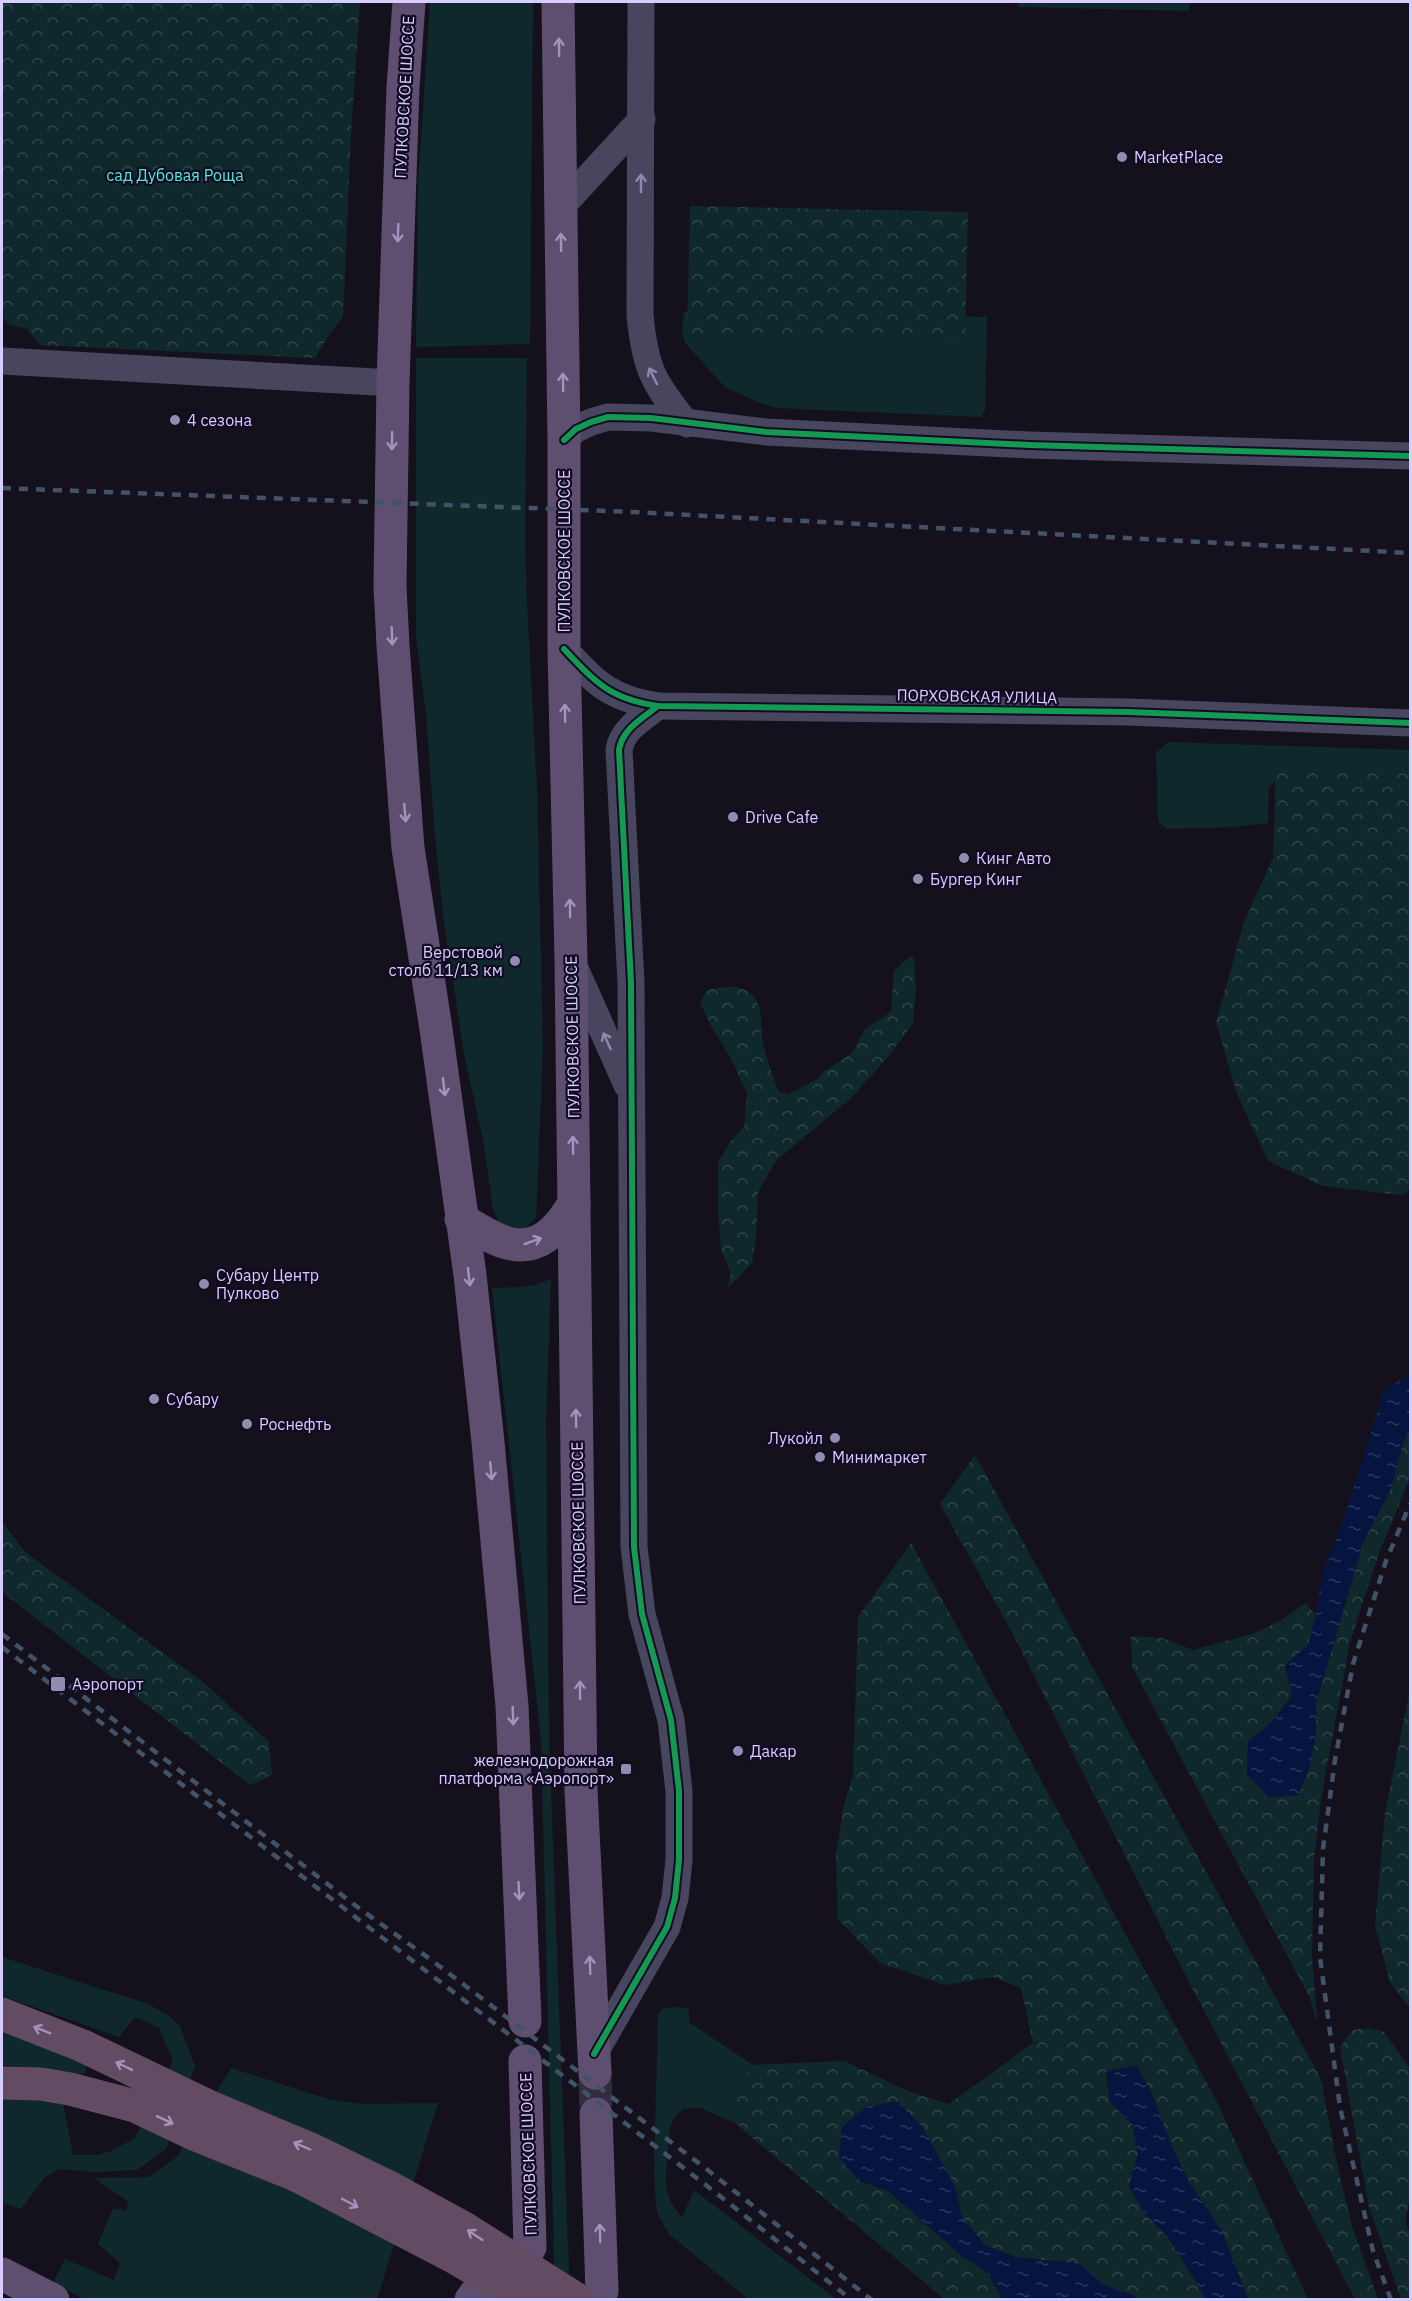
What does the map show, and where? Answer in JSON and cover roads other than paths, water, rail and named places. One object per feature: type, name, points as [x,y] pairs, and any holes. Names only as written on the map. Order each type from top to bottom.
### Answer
[{"type":"highway","points":[[2,2014],[83,2046],[208,2106],[313,2150],[389,2187],[590,2295]]},
{"type":"highway","points":[[2,2083],[41,2084],[70,2089],[135,2106],[298,2176],[450,2255],[528,2300]]},
{"type":"main road","name":"ПУЛКОВСКОЕ ШОССЕ","points":[[409,2],[403,87],[393,382],[390,586],[408,848],[470,1275],[509,1657],[525,2021]]},
{"type":"main road","name":"ПУЛКОВСКОЕ ШОССЕ","points":[[558,2],[564,440],[564,649],[571,960],[581,1790],[594,2063]]},
{"type":"main road","points":[[461,1219],[505,1244],[520,1246],[537,1241],[554,1230],[574,1204]]},
{"type":"main road","name":"ПУЛКОВСКОЕ ШОССЕ","points":[[525,2061],[525,2237]]},
{"type":"main road","points":[[590,2295],[596,2114]]},
{"type":"main road","points":[[2,2274],[53,2300]]},
{"type":"street","points":[[641,2],[640,315],[643,343],[649,369],[662,393],[687,424]]},
{"type":"street","points":[[561,207],[642,119]]},
{"type":"street","points":[[2,361],[393,382]]},
{"type":"street","points":[[564,440],[576,429],[608,417],[651,418],[766,432],[1029,445],[1410,456]]},
{"type":"street","name":"ПОРХОВСКАЯ УЛИЦА","points":[[564,649],[588,675],[609,692],[632,702],[658,706],[1128,712],[1410,723]]},
{"type":"street","points":[[594,2063],[667,1927],[675,1898],[679,1860],[679,1791],[670,1720],[642,1614],[634,1547],[631,983],[619,750],[620,742],[633,725],[658,706]]},
{"type":"street","points":[[571,960],[631,1095]]},
{"type":"water","points":[[1410,1375],[1410,1431],[1404,1439],[1391,1488],[1363,1543],[1316,1703],[1316,1734],[1310,1765],[1299,1795],[1269,1797],[1247,1774],[1248,1741],[1273,1721],[1292,1696],[1285,1665],[1308,1645],[1316,1616],[1322,1572],[1339,1533],[1385,1389]]},
{"type":"water","points":[[1137,2065],[1151,2092],[1174,2152],[1189,2182],[1222,2232],[1248,2299],[1205,2299],[1168,2237],[1146,2215],[1129,2186],[1138,2155],[1133,2125],[1110,2102],[1106,2072]]},
{"type":"water","points":[[897,2101],[921,2125],[955,2186],[962,2218],[985,2245],[1016,2257],[1080,2264],[1103,2285],[1133,2295],[1137,2299],[1002,2299],[988,2273],[962,2256],[889,2191],[860,2181],[839,2158],[842,2127],[866,2107]]},
{"type":"tunnel","points":[[595,2073],[596,2114]]},
{"type":"railway","points":[[2,488],[633,512],[1410,553]]},
{"type":"railway","points":[[1391,2300],[1373,2251],[1340,2107],[1320,1957],[1323,1849],[1335,1760],[1353,1664],[1386,1561],[1410,1504]]},
{"type":"railway","points":[[2,1634],[360,1909],[430,1959],[709,2171],[872,2300]]},
{"type":"railway","points":[[2,1647],[702,2182],[852,2300]]},
{"type":"place","name":"MarketPlace","points":[[1122,157]]},
{"type":"place","name":"4 сезона","points":[[175,420]]},
{"type":"place","name":"Drive Cafe","points":[[733,817]]},
{"type":"place","name":"Кинг Авто","points":[[964,858]]},
{"type":"place","name":"Бургер Кинг","points":[[918,879]]},
{"type":"place","name":"Верстовой столб 11/13 км","points":[[515,961]]},
{"type":"place","name":"Субару Центр Пулково","points":[[204,1284]]},
{"type":"place","name":"Субару","points":[[154,1399]]},
{"type":"place","name":"Роснефть","points":[[247,1424]]},
{"type":"place","name":"Лукойл","points":[[835,1438]]},
{"type":"place","name":"Минимаркет","points":[[820,1457]]},
{"type":"place","name":"Аэропорт","points":[[58,1684]]},
{"type":"place","name":"Дакар","points":[[738,1751]]},
{"type":"place","name":"железнодорожная платформа «Аэропорт»","points":[[626,1769]]},
{"type":"park label","name":"сад Дубовая Роща","points":[[175,175]]}]
